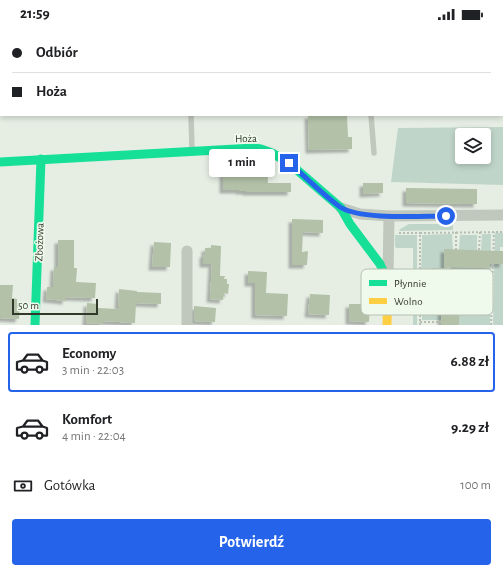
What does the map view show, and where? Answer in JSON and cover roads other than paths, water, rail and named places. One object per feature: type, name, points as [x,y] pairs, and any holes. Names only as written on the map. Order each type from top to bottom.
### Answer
[{"type":"street","name":"Hoża","points":[[0,162],[254,148],[266,150],[272,152],[289,163],[341,208],[350,224],[382,269]]},
{"type":"street","name":"Zbożowa","points":[[35,325],[41,159]]},
{"type":"street","points":[[341,208],[360,214],[389,216],[503,215]]},
{"type":"street","points":[[388,269],[389,216]]},
{"type":"street","points":[[187,251],[187,325]]},
{"type":"street","name":"Hoża","points":[[387,315],[387,325]]},
{"type":"lane","points":[[191,116],[192,152]]},
{"type":"lane","points":[[371,116],[374,153]]}]
